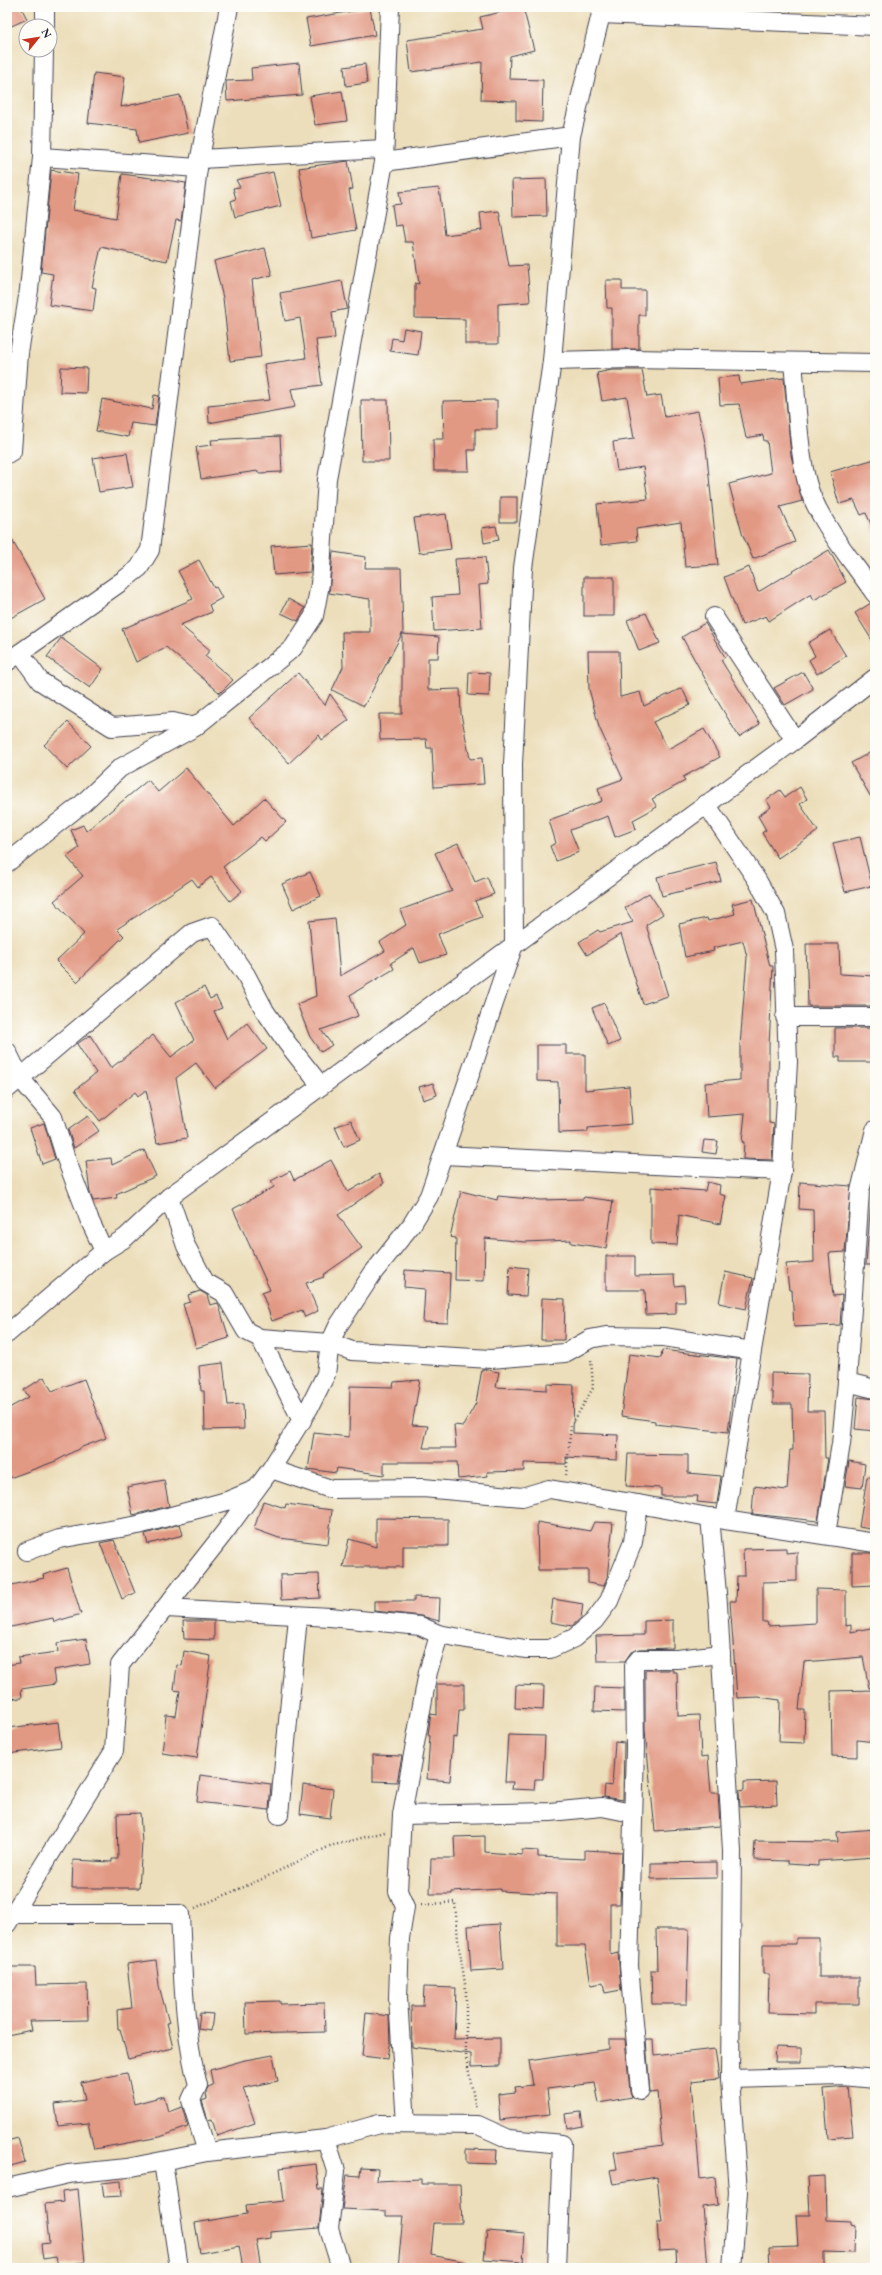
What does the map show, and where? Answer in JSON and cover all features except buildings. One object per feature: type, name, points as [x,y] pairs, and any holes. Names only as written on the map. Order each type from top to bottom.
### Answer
[{"type":"street","points":[[45,7],[45,18]]},
{"type":"street","points":[[196,727],[173,722],[112,727],[40,681],[13,657],[125,579],[138,568],[150,550],[199,164],[230,7]]},
{"type":"street","points":[[7,863],[82,804],[120,768],[196,727],[293,648],[314,616],[320,584],[327,479],[384,155],[390,7]]},
{"type":"street","points":[[10,1919],[114,1751],[120,1665],[166,1608],[271,1469],[302,1421],[326,1374],[330,1343],[338,1326],[373,1273],[412,1224],[429,1196],[514,944],[513,764],[524,568],[552,361],[571,136],[601,11],[875,26]]},
{"type":"street","points":[[7,454],[12,451],[19,353],[29,290],[42,157],[44,58]]},
{"type":"street","points":[[42,157],[199,164],[384,155],[571,136]]},
{"type":"street","points":[[552,361],[639,359],[875,362]]},
{"type":"street","points":[[793,362],[803,464],[812,497],[829,528],[875,594]]},
{"type":"street","points":[[714,617],[795,740]]},
{"type":"street","points":[[7,1334],[104,1251],[125,1238],[169,1197],[795,740],[875,678]]},
{"type":"street","points":[[706,804],[757,880],[776,914],[784,950],[785,1017],[788,1062],[782,1171],[752,1351],[718,1519],[721,1654],[732,1851],[730,2079],[738,2192],[732,2268]]},
{"type":"street","points":[[13,1084],[192,933],[212,926],[246,975],[265,1011],[287,1043],[322,1086]]},
{"type":"street","points":[[785,1017],[875,1017]]},
{"type":"street","points":[[7,1051],[13,1084],[52,1117],[78,1191],[104,1251]]},
{"type":"street","points":[[826,1534],[841,1444],[847,1382],[860,1191],[875,1130]]},
{"type":"street","points":[[443,1155],[782,1171]]},
{"type":"street","points":[[169,1197],[186,1246],[205,1282],[224,1293],[246,1331],[260,1338],[330,1343],[352,1351],[491,1359],[565,1353],[590,1340],[606,1336],[664,1337],[752,1351]]},
{"type":"street","points":[[260,1338],[302,1421]]},
{"type":"street","points":[[847,1382],[875,1389]]},
{"type":"street","points":[[271,1469],[331,1489],[423,1488],[522,1496],[549,1489],[718,1519],[826,1534],[875,1543]]},
{"type":"street","points":[[27,1551],[59,1539],[138,1525],[227,1501],[256,1489]]},
{"type":"street","points":[[166,1608],[330,1617],[420,1626],[438,1634],[526,1649],[550,1649],[574,1638],[594,1621],[609,1601],[633,1542],[638,1504]]},
{"type":"street","points":[[279,1815],[298,1616]]},
{"type":"street","points":[[406,2124],[398,1998],[400,1938],[404,1907],[398,1891],[402,1815],[428,1672],[438,1634]]},
{"type":"street","points":[[640,2090],[629,1966],[632,1812],[635,1749],[634,1665],[639,1660],[677,1659],[721,1654]]},
{"type":"street","points":[[402,1815],[550,1812],[602,1807],[632,1812]]},
{"type":"street","points":[[10,1919],[180,1914],[184,1988],[192,2062],[198,2085],[191,2100],[207,2152]]},
{"type":"street","points":[[730,2079],[843,2076],[875,2079]]},
{"type":"street","points":[[7,2188],[68,2174],[163,2162],[207,2152],[326,2139],[379,2124],[478,2125],[509,2139],[562,2144],[557,2268]]},
{"type":"street","points":[[326,2139],[336,2171],[329,2229],[341,2268]]},
{"type":"street","points":[[163,2162],[179,2268]]},
{"type":"path","points":[[562,1491],[567,1468],[570,1426],[593,1388],[590,1340]]},
{"type":"path","points":[[180,1914],[260,1880],[330,1846],[386,1832],[402,1815]]},
{"type":"path","points":[[404,1907],[455,1902],[458,1940],[466,1990],[466,2057],[478,2125]]}]
